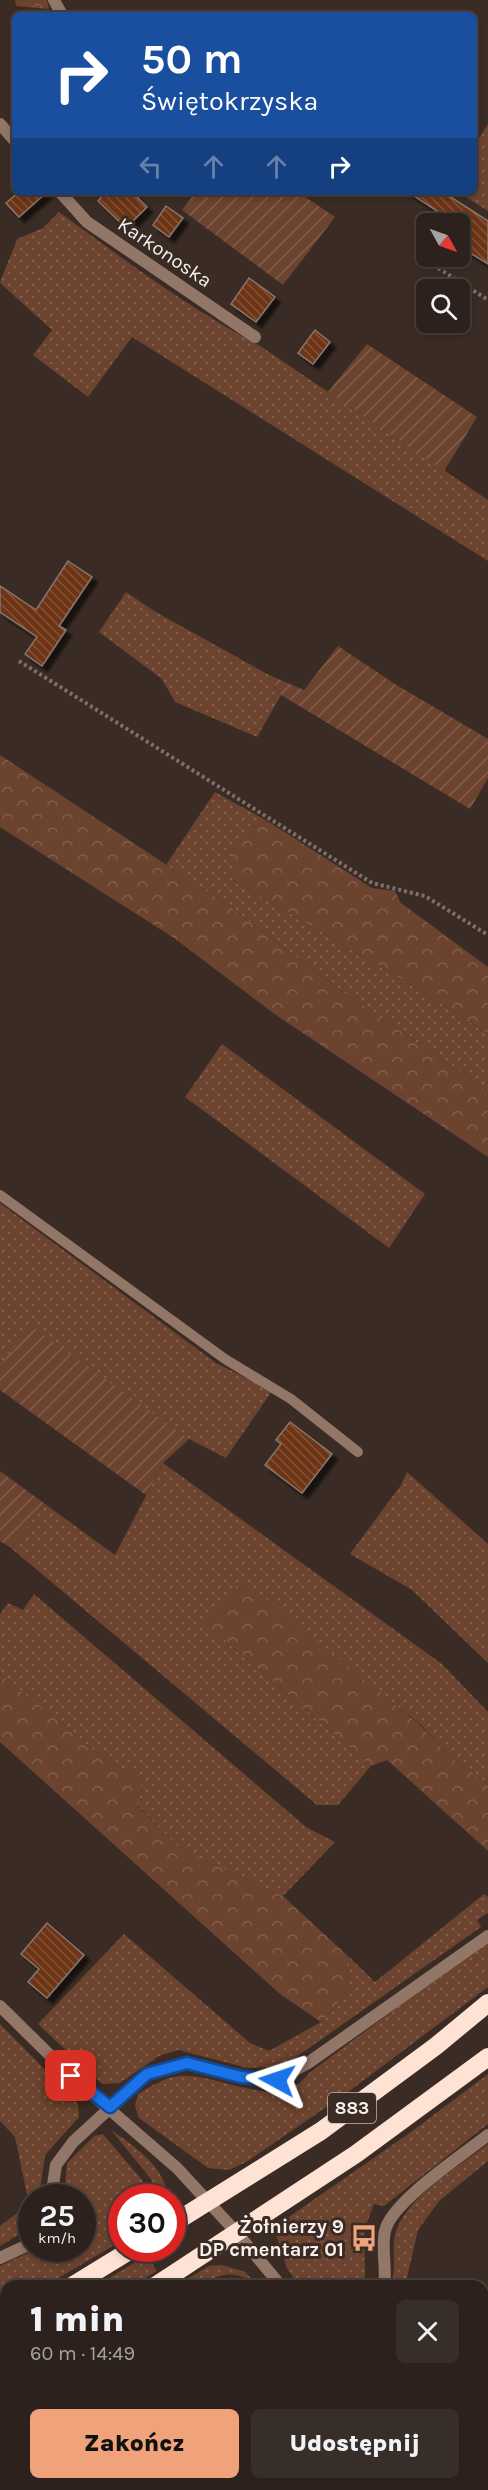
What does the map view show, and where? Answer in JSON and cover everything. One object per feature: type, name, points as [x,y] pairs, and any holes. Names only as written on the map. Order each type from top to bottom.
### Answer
[{"type":"highway","name":"883","points":[[186,2215],[321,2131],[436,2046],[488,2003]]},
{"type":"highway","name":"883","points":[[164,2280],[356,2154],[488,2057]]},
{"type":"highway","points":[[82,2280],[111,2262]]},
{"type":"street","points":[[0,124],[12,138]]},
{"type":"street","name":"Karkonoska","points":[[63,195],[87,222],[255,337]]},
{"type":"street","points":[[53,2184],[56,2165],[73,2142],[147,2074],[187,2063],[241,2077],[277,2080],[308,2063],[488,1936]]},
{"type":"street","points":[[0,2006],[71,2076],[110,2107],[177,2168],[237,2233],[275,2280]]},
{"type":"street","points":[[384,2280],[384,2241],[390,2216],[403,2202],[488,2135]]},
{"type":"street","points":[[0,2258],[18,2249]]},
{"type":"lane","points":[[0,1195],[225,1359],[291,1399],[358,1452]]},
{"type":"path","points":[[437,267],[488,300]]},
{"type":"path","points":[[20,662],[372,883],[425,896],[488,935]]},
{"type":"green space","points":[[15,0],[47,0],[49,9],[16,6]]},
{"type":"green space","points":[[488,124],[488,211],[463,195],[477,195],[477,141]]},
{"type":"green space","points":[[194,195],[302,195],[335,217],[283,285],[182,210]]},
{"type":"green space","points":[[59,212],[157,283],[260,346],[488,500],[488,561],[132,337],[88,397],[33,355],[52,330],[0,283],[17,239],[43,228]]},
{"type":"green space","points":[[367,344],[477,417],[444,471],[328,392]]},
{"type":"green space","points":[[126,592],[154,611],[269,675],[281,695],[257,737],[175,702],[162,679],[99,632]]},
{"type":"green space","points":[[338,646],[395,684],[488,739],[488,778],[470,809],[281,695],[269,675],[304,690]]},
{"type":"green space","points":[[0,755],[226,904],[339,989],[488,1091],[488,1157],[276,1015],[174,938],[0,827]]},
{"type":"green space","points":[[215,792],[269,822],[249,827],[233,880],[423,992],[488,1034],[488,1091],[339,989],[226,904],[166,865]]},
{"type":"green space","points":[[269,822],[372,888],[395,891],[401,903],[488,967],[488,1034],[423,992],[233,880],[231,851],[249,827]]},
{"type":"green space","points":[[222,1044],[425,1194],[389,1248],[185,1097]]},
{"type":"green space","points":[[0,1203],[216,1363],[272,1391],[226,1458],[189,1439],[0,1366]]},
{"type":"green space","points":[[31,1326],[189,1439],[163,1463],[146,1495],[0,1390],[0,1366]]},
{"type":"green space","points":[[163,1463],[442,1664],[488,1712],[488,1784],[452,1758],[421,1725],[341,1662],[205,1623],[371,1766],[338,1805],[317,1805],[11,1548],[45,1504],[115,1555]]},
{"type":"green space","points":[[0,1471],[45,1504],[11,1548],[0,1541]]},
{"type":"green space","points":[[407,1472],[488,1544],[488,1663],[412,1590],[350,1554],[401,1485]]},
{"type":"green space","points":[[242,1579],[421,1726],[452,1758],[488,1784],[488,1851],[387,1760],[371,1766],[205,1623]]},
{"type":"green space","points":[[34,1594],[306,1827],[335,1842],[283,1896],[180,1849],[138,1806],[142,1779],[105,1759],[0,1674],[0,1614],[8,1603],[23,1610]]},
{"type":"green space","points":[[0,1674],[105,1759],[142,1779],[138,1807],[181,1849],[283,1896],[350,1958],[345,1995],[321,2022],[280,1994],[0,1742]]},
{"type":"green space","points":[[484,1894],[488,1897],[488,1913],[477,1920],[481,1927],[282,2067],[248,2068],[178,2050],[159,2056],[120,2083],[102,2084],[38,2024],[124,1934],[250,2043],[269,2051],[321,2022],[345,1995],[350,1958],[375,1982]]},
{"type":"green space","points":[[488,1940],[488,1987],[348,2092],[248,2161],[229,2170],[208,2168],[139,2118],[135,2106],[138,2094],[169,2078],[196,2077],[266,2091],[283,2090],[297,2085],[309,2073]]},
{"type":"green space","points":[[0,2024],[78,2103],[79,2117],[45,2155],[41,2184],[25,2184],[15,2137],[0,2121]]},
{"type":"green space","points":[[488,2074],[488,2124],[384,2206],[374,2204],[364,2230],[365,2278],[375,2280],[295,2280],[287,2268],[276,2235],[286,2219],[411,2132]]},
{"type":"green space","points":[[111,2130],[147,2158],[164,2184],[152,2184],[151,2179]]},
{"type":"green space","points":[[103,2134],[143,2184],[108,2184],[108,2249],[96,2256],[96,2184],[65,2184],[67,2163],[94,2136]]},
{"type":"green space","points":[[488,2144],[488,2161],[439,2201],[418,2230],[406,2280],[393,2280],[394,2241],[398,2226],[406,2212],[418,2199]]},
{"type":"green space","points":[[18,2212],[18,2235],[0,2246],[0,2226]]},
{"type":"green space","points":[[18,2258],[18,2262],[86,2262],[55,2280],[0,2280],[0,2266]]},
{"type":"green space","points":[[135,2262],[151,2262],[157,2271],[141,2280],[106,2280]]},
{"type":"green space","points":[[222,2265],[245,2272],[253,2280],[225,2275],[210,2280],[186,2280],[209,2266]]},
{"type":"building","points":[[15,195],[44,195],[19,217],[6,203]]},
{"type":"building","points":[[103,195],[135,195],[147,207],[126,228],[98,201]]},
{"type":"building","points":[[413,195],[448,195],[488,221],[488,264],[470,253],[470,213],[440,213]]},
{"type":"building","points":[[166,206],[183,218],[169,237],[153,225]]},
{"type":"building","points":[[249,278],[275,297],[256,322],[231,304]]},
{"type":"building","points":[[315,330],[330,342],[313,364],[298,353]]},
{"type":"building","points":[[68,561],[92,577],[59,626],[66,630],[42,666],[25,654],[37,637],[0,612],[0,586],[36,610]]},
{"type":"building","points":[[290,1422],[332,1454],[302,1493],[265,1465],[281,1444],[276,1440]]},
{"type":"building","points":[[47,1923],[84,1955],[47,1998],[28,1982],[39,1969],[21,1954]]},
{"type":"place","name":"Żołnierzy 9 DP cmentarz 01","points":[[364,2238]]},
{"type":"route","points":[[71,2076],[110,2107],[147,2074],[187,2063],[241,2077],[277,2080]]}]
